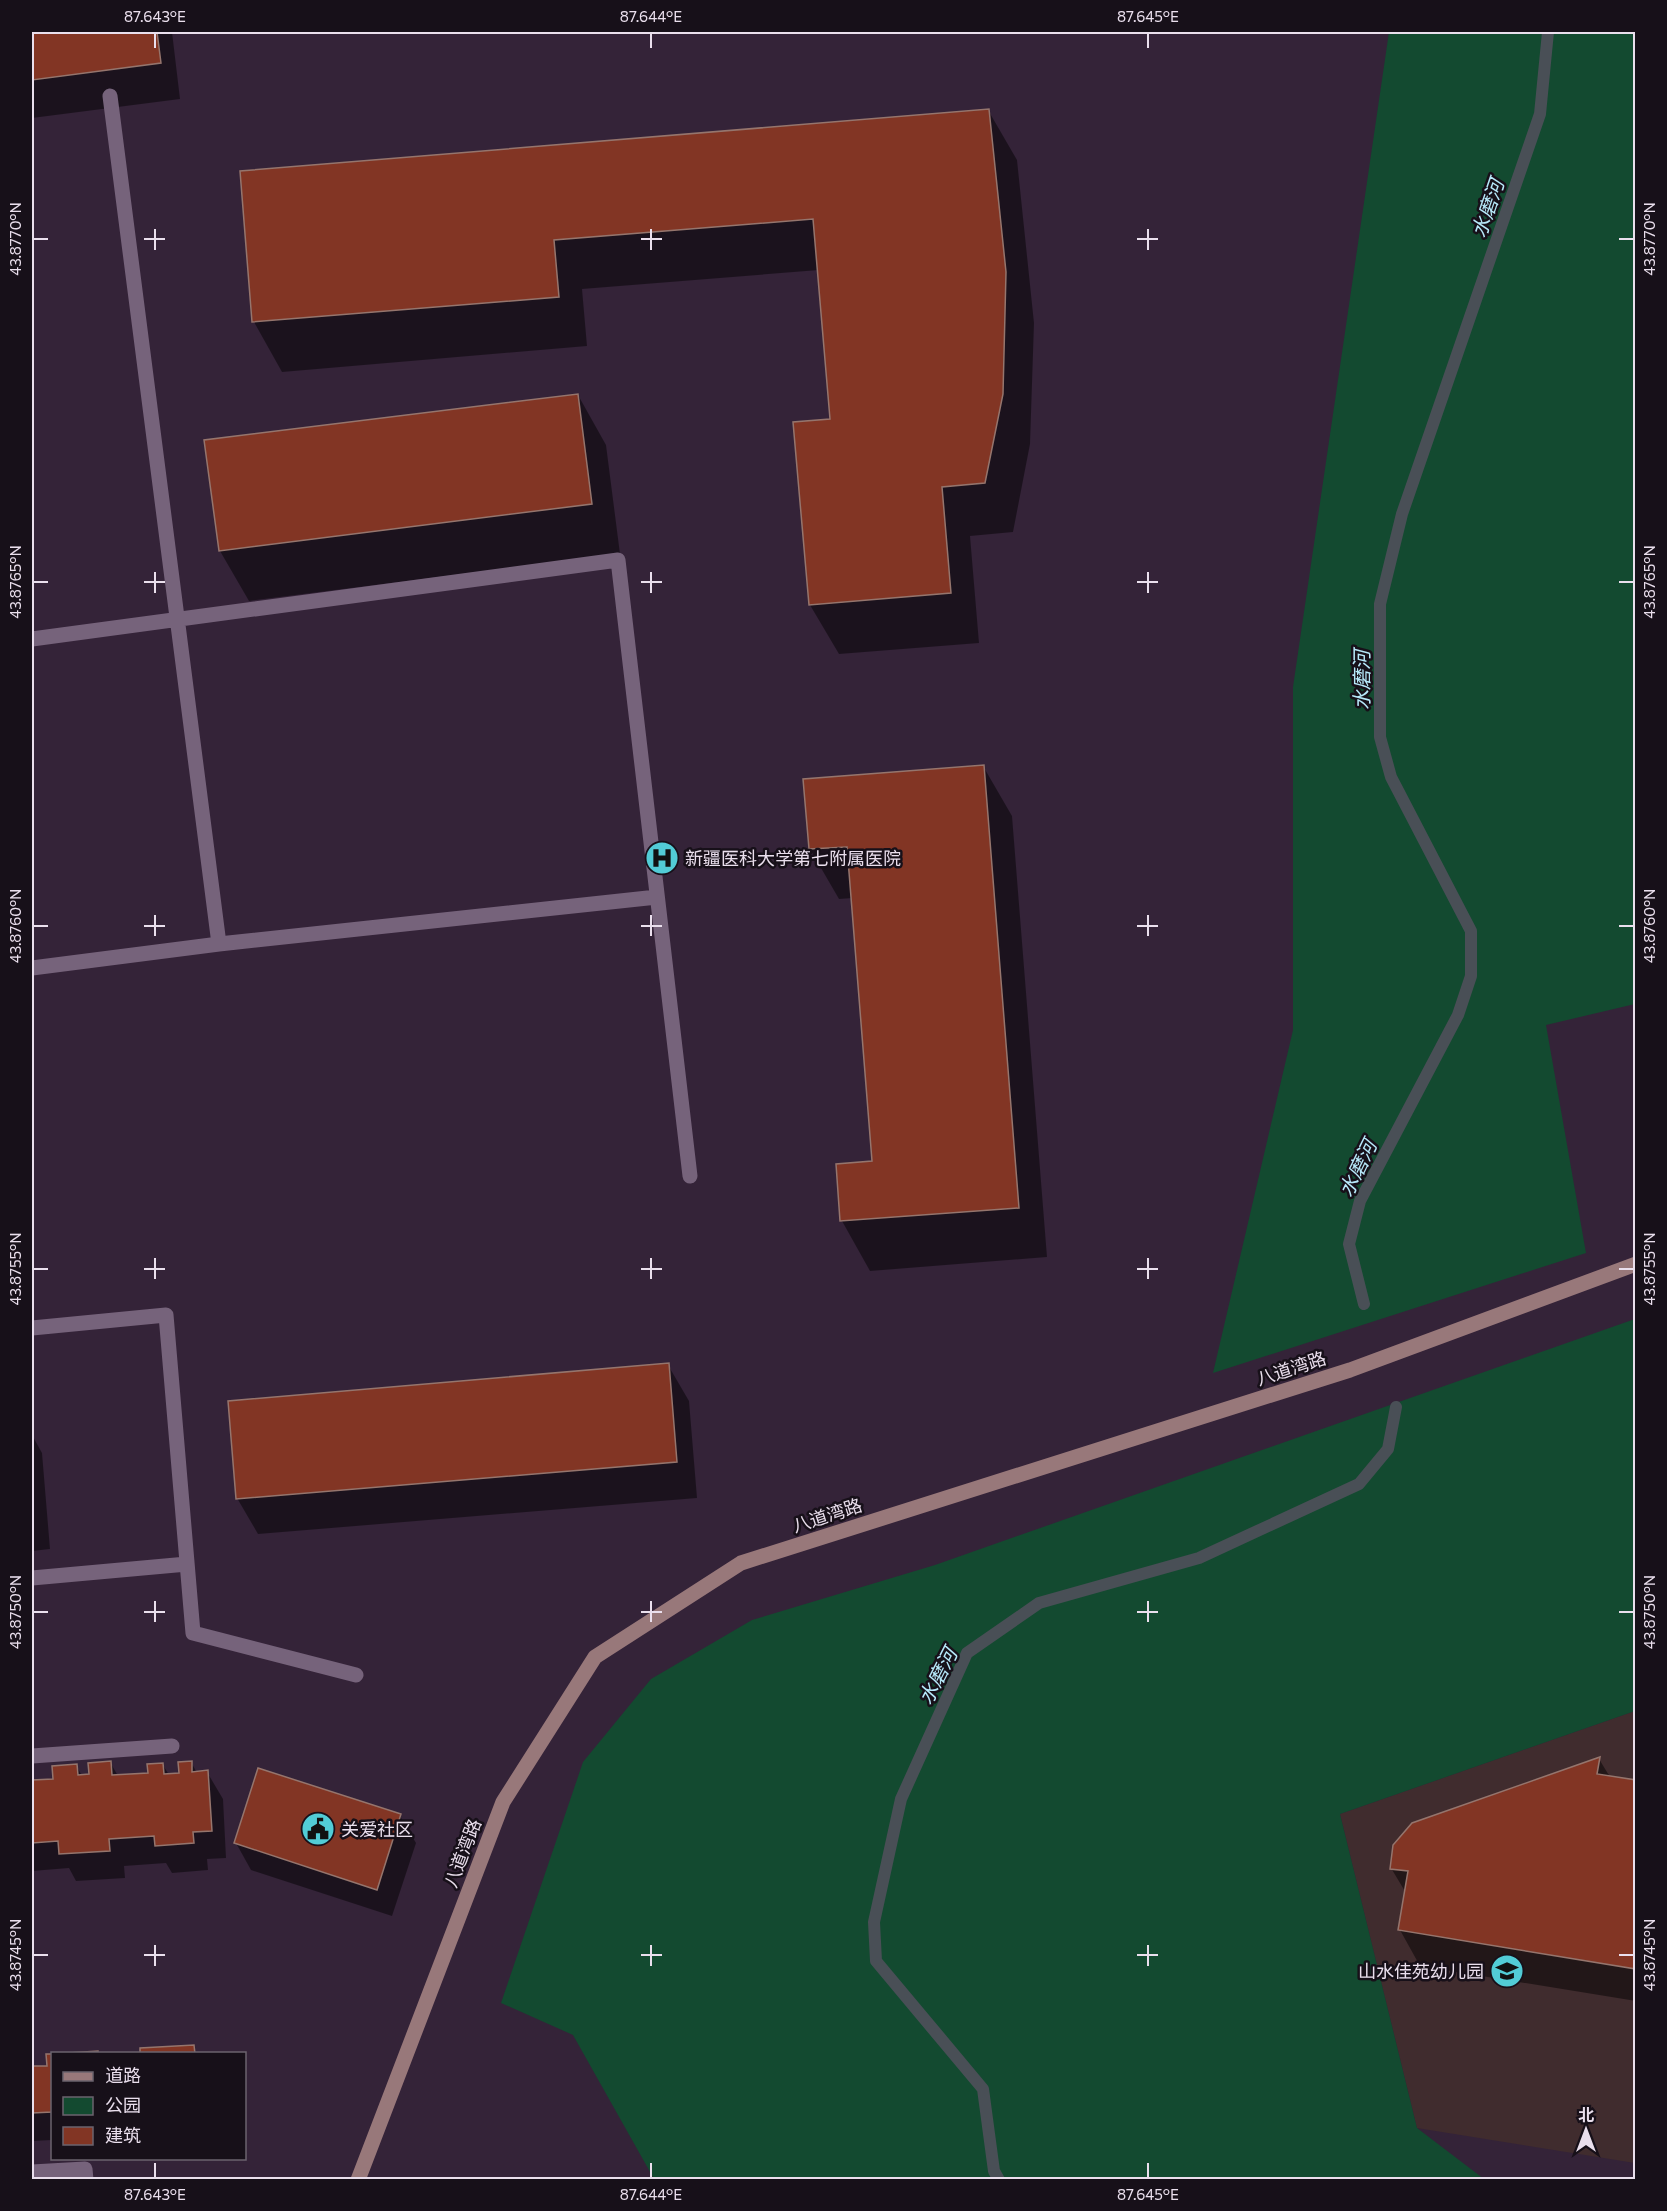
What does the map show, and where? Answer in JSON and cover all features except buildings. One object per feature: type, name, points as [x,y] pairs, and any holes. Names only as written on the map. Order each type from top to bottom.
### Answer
[{"type":"main road","name":"八道湾路","points":[[358,2180],[502,1802],[595,1657],[741,1563],[1350,1370],[1635,1264]]},
{"type":"street","points":[[110,96],[219,944]]},
{"type":"street","points":[[32,639],[618,560],[690,1176]]},
{"type":"street","points":[[32,968],[219,944],[657,897]]},
{"type":"street","points":[[32,1328],[166,1315],[193,1633],[356,1675]]},
{"type":"street","points":[[32,1578],[187,1564]]},
{"type":"street","points":[[32,1756],[172,1746]]},
{"type":"street","points":[[32,2172],[86,2169],[86,2180]]},
{"type":"shaded area","name":"山水佳苑幼儿园","points":[[1635,1711],[1635,2163],[1417,2128],[1340,1814]]},
{"type":"green space","points":[[1389,32],[1635,32],[1635,1004],[1546,1025],[1586,1253],[1213,1373],[1293,1030],[1293,687]]},
{"type":"green space","points":[[1635,1319],[1635,1711],[1340,1814],[1417,2128],[1484,2179],[654,2179],[573,2035],[501,2003],[583,1762],[651,1679],[752,1620],[935,1565]]},
{"type":"waterway","name":"水磨河","points":[[1364,1304],[1349,1244],[1360,1201],[1458,1015],[1471,976],[1471,931],[1391,777],[1380,737],[1380,604],[1402,514],[1540,114],[1548,32]]},
{"type":"waterway","name":"水磨河","points":[[999,2180],[994,2171],[983,2089],[876,1961],[874,1922],[901,1799],[967,1653],[1039,1603],[1199,1558],[1359,1484],[1388,1449],[1396,1407]]},
{"type":"place","name":"新疆医科大学第七附属医院","points":[[662,858]]},
{"type":"place","name":"关爱社区","points":[[318,1829]]},
{"type":"place","name":"山水佳苑幼儿园","points":[[1507,1971]]}]
